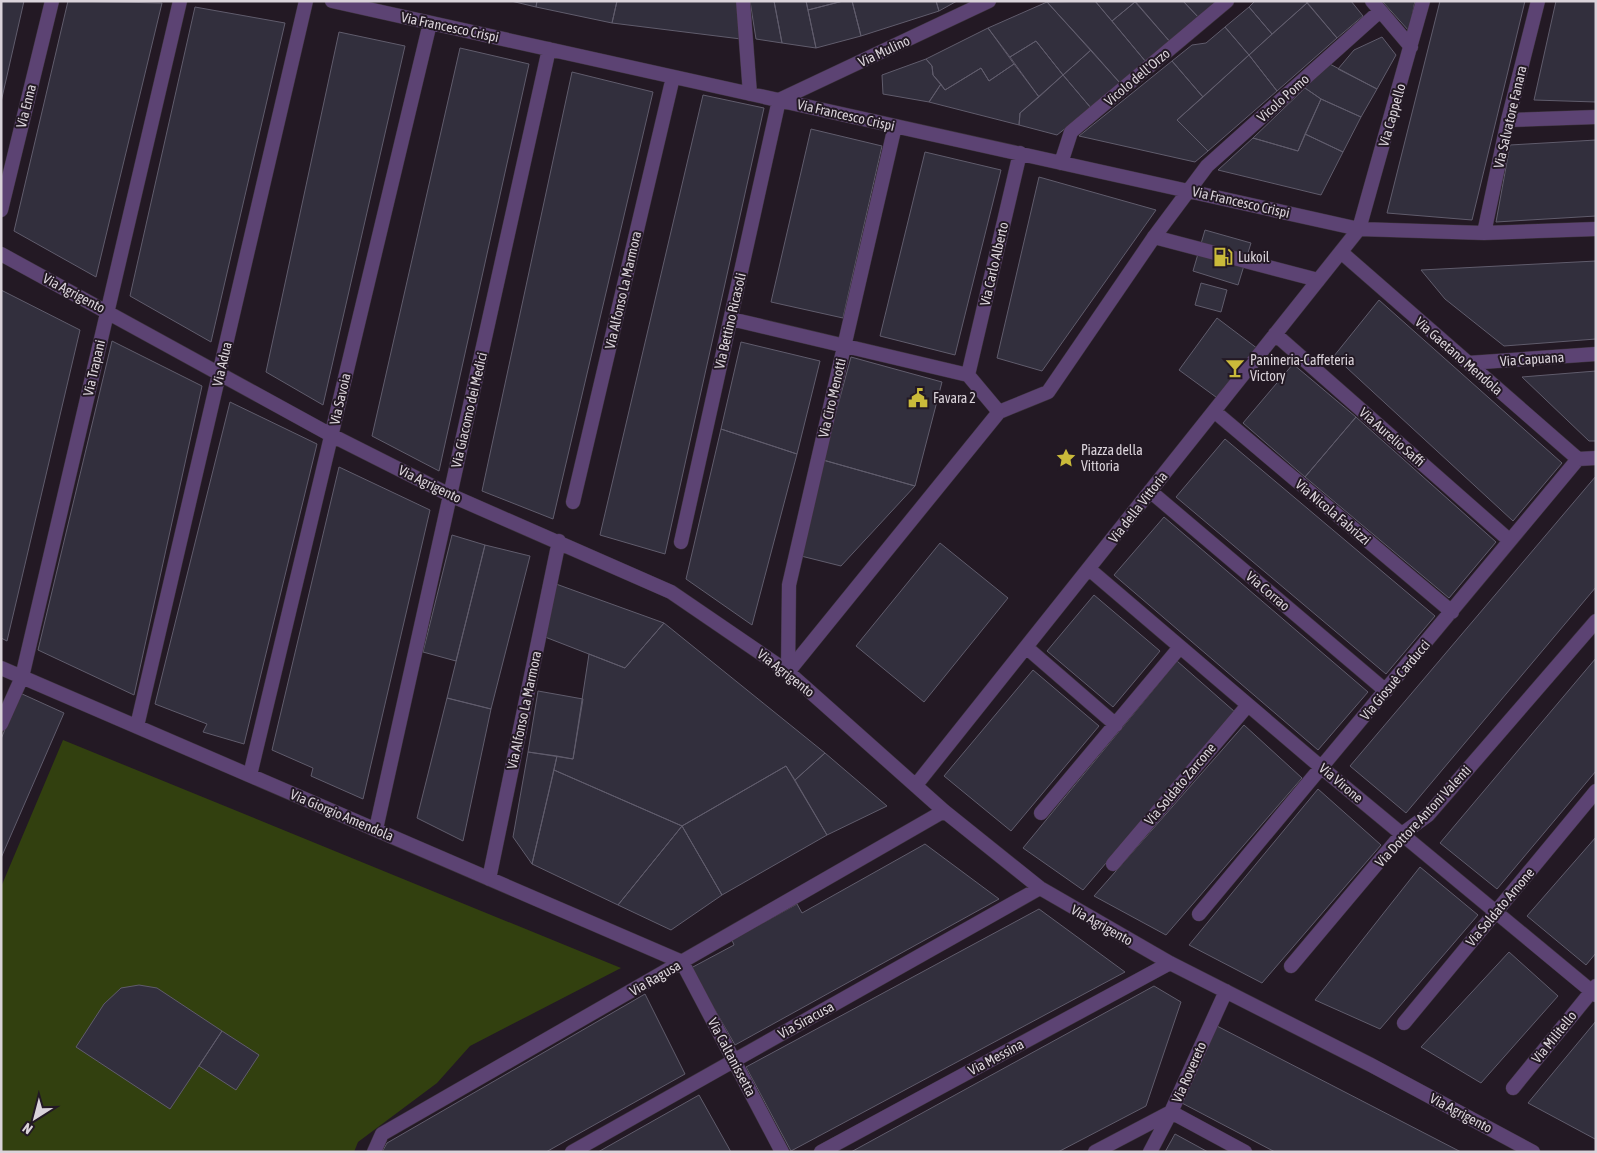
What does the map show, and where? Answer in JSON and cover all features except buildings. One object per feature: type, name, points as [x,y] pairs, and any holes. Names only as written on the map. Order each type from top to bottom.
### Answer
[{"type":"street","name":"Via Enna","points":[[1,210],[52,1]]},
{"type":"street","name":"Via Trapani","points":[[1,724],[22,677],[180,1]]},
{"type":"street","name":"Via Adua","points":[[137,726],[306,1]]},
{"type":"street","name":"Via Francesco Crispi","points":[[332,1],[1359,229],[1484,233],[1596,230]]},
{"type":"street","points":[[743,1],[750,94]]},
{"type":"street","name":"Via Mulino","points":[[779,100],[989,1]]},
{"type":"street","name":"Vicolo dell'Orzo","points":[[1062,163],[1071,132],[1226,1]]},
{"type":"street","name":"Via Cappello","points":[[1359,229],[1423,1]]},
{"type":"street","name":"Via Salvatore Fanara","points":[[1484,233],[1508,120],[1538,1]]},
{"type":"street","points":[[1376,6],[1411,48]]},
{"type":"street","name":"Vicolo Pomo","points":[[1190,191],[1207,166],[1376,6]]},
{"type":"street","name":"Via Savoia","points":[[250,775],[430,23]]},
{"type":"street","name":"Via Giacomo dei Medici","points":[[376,829],[549,49]]},
{"type":"street","name":"Via Alfonso La Marmora","points":[[573,502],[673,77]]},
{"type":"street","name":"Via Bettino Ricasoli","points":[[680,542],[779,100]]},
{"type":"street","points":[[1508,120],[1596,117]]},
{"type":"street","name":"Via Ciro Menotti","points":[[788,672],[789,585],[895,126]]},
{"type":"street","name":"Via Carlo Alberto","points":[[968,375],[1020,153]]},
{"type":"street","points":[[788,672],[999,412],[1048,392],[1154,237],[1190,191]]},
{"type":"street","name":"Via della Vittoria","points":[[916,785],[1359,229]]},
{"type":"street","points":[[1154,237],[1318,280]]},
{"type":"street","name":"Via Gaetano Mendola","points":[[1341,252],[1578,459]]},
{"type":"street","name":"Via Agrigento","points":[[1,254],[107,310],[331,435],[450,494],[671,592],[788,672],[944,811],[1040,888],[1170,963],[1533,1152]]},
{"type":"street","points":[[730,318],[968,375],[999,412]]},
{"type":"street","name":"Via Aurelio Saffi","points":[[1275,334],[1509,540]]},
{"type":"street","name":"Via Capuana","points":[[1468,363],[1596,354]]},
{"type":"street","name":"Via Nicola Fabrizzi","points":[[1214,412],[1452,612]]},
{"type":"street","points":[[1578,459],[1596,458]]},
{"type":"street","name":"Via Giosuè Carducci","points":[[1199,914],[1578,459]]},
{"type":"street","name":"Via Corrao","points":[[1150,491],[1386,691]]},
{"type":"street","name":"Via Alfonso La Marmora","points":[[489,878],[558,541]]},
{"type":"street","name":"Via Virone","points":[[1089,570],[1322,768],[1496,912],[1594,990]]},
{"type":"street","name":"Via Dottore Antoni Valenti","points":[[1291,966],[1402,834],[1428,814],[1596,621]]},
{"type":"street","points":[[1042,813],[1180,647]]},
{"type":"street","points":[[1026,648],[1116,725]]},
{"type":"street","name":"Via Giorgio Amendola","points":[[1,668],[682,962]]},
{"type":"street","name":"Via Soldato Zarcone","points":[[1113,864],[1248,704]]},
{"type":"street","name":"Via Soldato Arnone","points":[[1404,1023],[1596,791]]},
{"type":"street","name":"Via Ragusa","points":[[374,1152],[382,1134],[944,811]]},
{"type":"street","name":"Via Siracusa","points":[[572,1152],[1040,888]]},
{"type":"street","name":"Via Caltanissetta","points":[[682,962],[782,1152]]},
{"type":"street","name":"Via Messina","points":[[821,1152],[1170,963]]},
{"type":"street","name":"Via Militello","points":[[1513,1088],[1594,990]]},
{"type":"street","name":"Via Rovereto","points":[[1150,1152],[1171,1112],[1226,991]]},
{"type":"street","points":[[1095,1152],[1171,1112],[1245,1152]]},
{"type":"green space","points":[[63,740],[621,968],[470,1046],[437,1083],[358,1142],[354,1152],[1,1152],[1,887]]},
{"type":"place","name":"Lukoil","points":[[1223,257]]},
{"type":"place","name":"Panineria-Caffeteria Victory","points":[[1235,368]]},
{"type":"place","name":"Favara 2","points":[[918,398]]},
{"type":"place","name":"Piazza della Vittoria","points":[[1066,458]]}]
